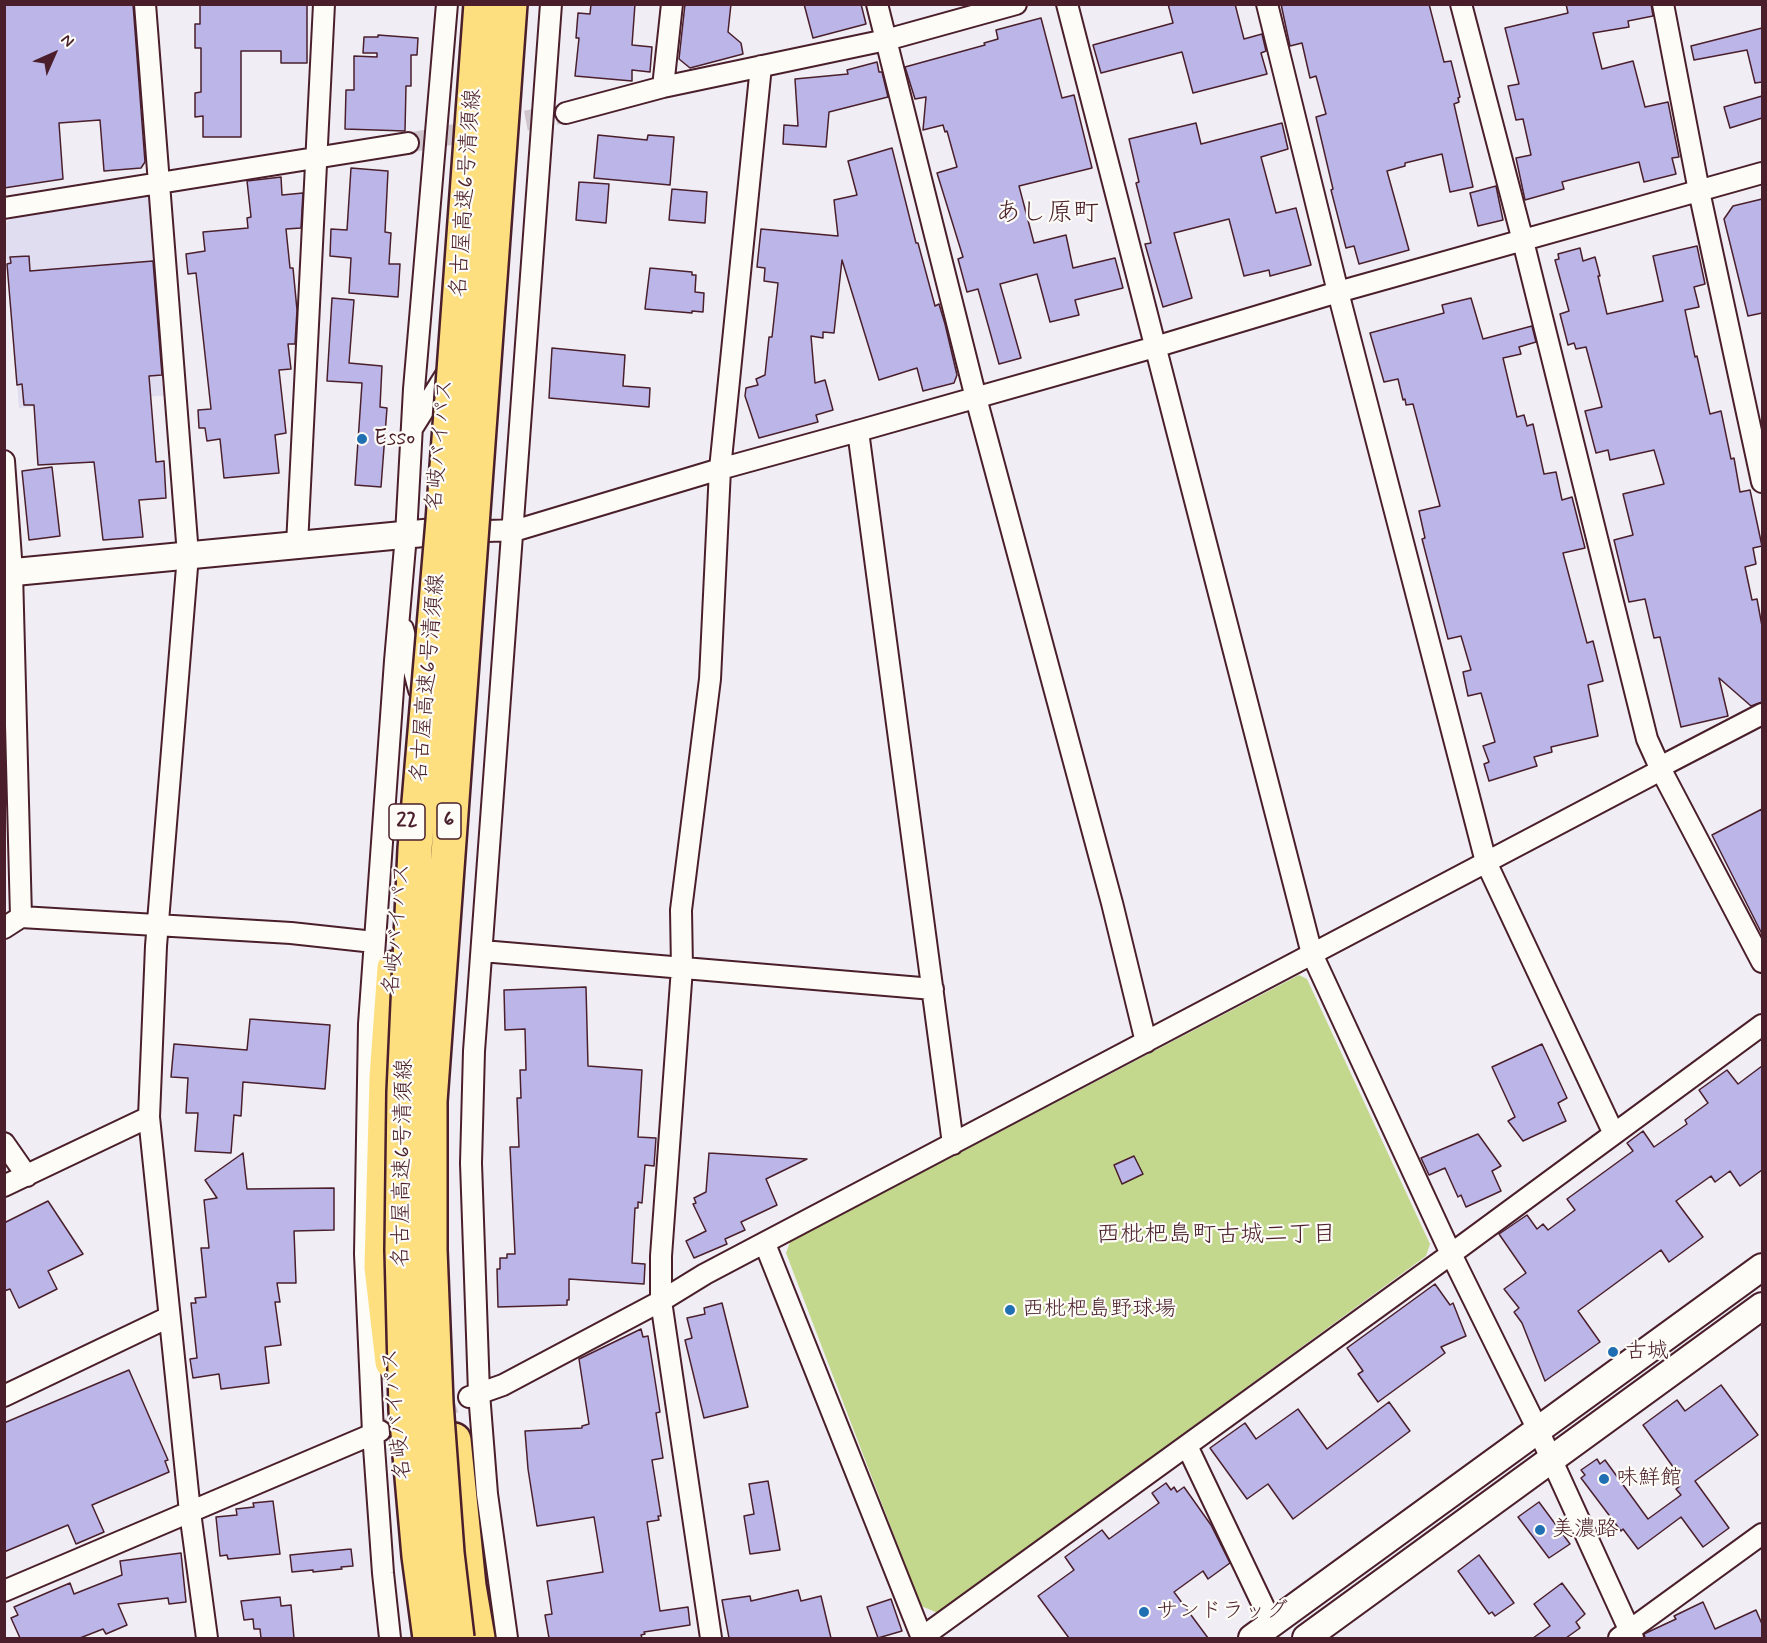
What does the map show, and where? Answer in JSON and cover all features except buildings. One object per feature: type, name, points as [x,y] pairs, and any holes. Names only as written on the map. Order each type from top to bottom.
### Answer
[{"type":"highway","name":"名岐バイパス","points":[[420,1638],[399,1419],[381,1267],[386,1078],[419,690],[420,533],[447,373],[472,4]]},
{"type":"highway","name":"名古屋高速6号清須線","points":[[430,1638],[419,1556],[406,1410],[402,1250],[404,1092],[415,849],[443,521],[481,4]]},
{"type":"highway","name":"名古屋高速6号清須線","points":[[457,1638],[447,1553],[436,1403],[430,1250],[430,1101],[510,4]]},
{"type":"highway","points":[[478,1638],[469,1586],[449,1397],[443,1170],[452,946],[499,531],[525,4]]},
{"type":"street","points":[[145,4],[188,555],[158,925],[149,1117],[190,1512],[207,1638]]},
{"type":"street","points":[[297,545],[324,4]]},
{"type":"street","points":[[390,1638],[383,1573],[365,1242],[369,1024],[399,614],[420,533],[412,429],[447,4]]},
{"type":"street","points":[[507,1638],[473,1396],[471,1163],[474,1051],[482,951],[499,531],[551,4]]},
{"type":"street","points":[[663,87],[672,4]]},
{"type":"street","points":[[877,4],[976,398],[1112,903],[1146,1042]]},
{"type":"street","points":[[566,113],[663,87],[886,40],[1016,4]]},
{"type":"street","points":[[1067,4],[1312,954],[1452,1254],[1552,1460],[1627,1636],[1762,1537]]},
{"type":"street","points":[[1267,4],[1338,292],[1486,862],[1614,1134]]},
{"type":"street","points":[[1461,4],[1523,241],[1647,739],[1762,962]]},
{"type":"street","points":[[1663,4],[1699,191],[1762,482]]},
{"type":"street","points":[[711,1638],[661,1301],[661,1256],[682,968],[681,910],[710,679],[720,469],[761,66]]},
{"type":"street","points":[[4,208],[408,143]]},
{"type":"street","points":[[499,531],[858,432],[1338,292],[1762,173]]},
{"type":"street","points":[[412,429],[447,373]]},
{"type":"street","points":[[858,432],[953,1144]]},
{"type":"street","points":[[4,461],[8,572],[13,923],[158,925],[291,933],[374,942]]},
{"type":"street","points":[[8,572],[420,533]]},
{"type":"street","points":[[399,614],[419,690]]},
{"type":"street","points":[[473,1396],[503,1385],[705,1275],[1762,714]]},
{"type":"street","points":[[482,951],[933,989]]},
{"type":"street","points":[[765,1244],[922,1638],[1452,1254],[1762,1025]]},
{"type":"street","points":[[4,1186],[149,1117]]},
{"type":"street","points":[[4,1143],[27,1176]]},
{"type":"street","points":[[1187,1446],[1262,1631],[1762,1267]]},
{"type":"street","points":[[1306,1638],[1762,1306]]},
{"type":"street","points":[[4,1396],[169,1317]]},
{"type":"street","points":[[4,1591],[377,1432]]},
{"type":"shaded area","points":[[146,196],[154,203],[170,395],[19,408],[4,225],[13,216]]},
{"type":"green space","points":[[1299,975],[1307,979],[1430,1244],[1426,1256],[938,1613],[921,1606],[786,1253],[790,1242]]},
{"type":"tunnel","points":[[408,143],[566,113]]},
{"type":"tunnel","points":[[380,1431],[468,1398]]},
{"type":"place","name":"Esso","points":[[362,439]]},
{"type":"place","name":"西枇杷島野球場","points":[[1010,1310]]},
{"type":"place","name":"古城","points":[[1613,1352]]},
{"type":"place","name":"味鮮館","points":[[1604,1479]]},
{"type":"place","name":"美濃路","points":[[1540,1530]]},
{"type":"place","name":"サンドラッグ","points":[[1144,1612]]},
{"type":"district","name":"あし原町","points":[[1047,215]]},
{"type":"district","name":"西枇杷島町古城二丁目","points":[[1216,1236]]}]
